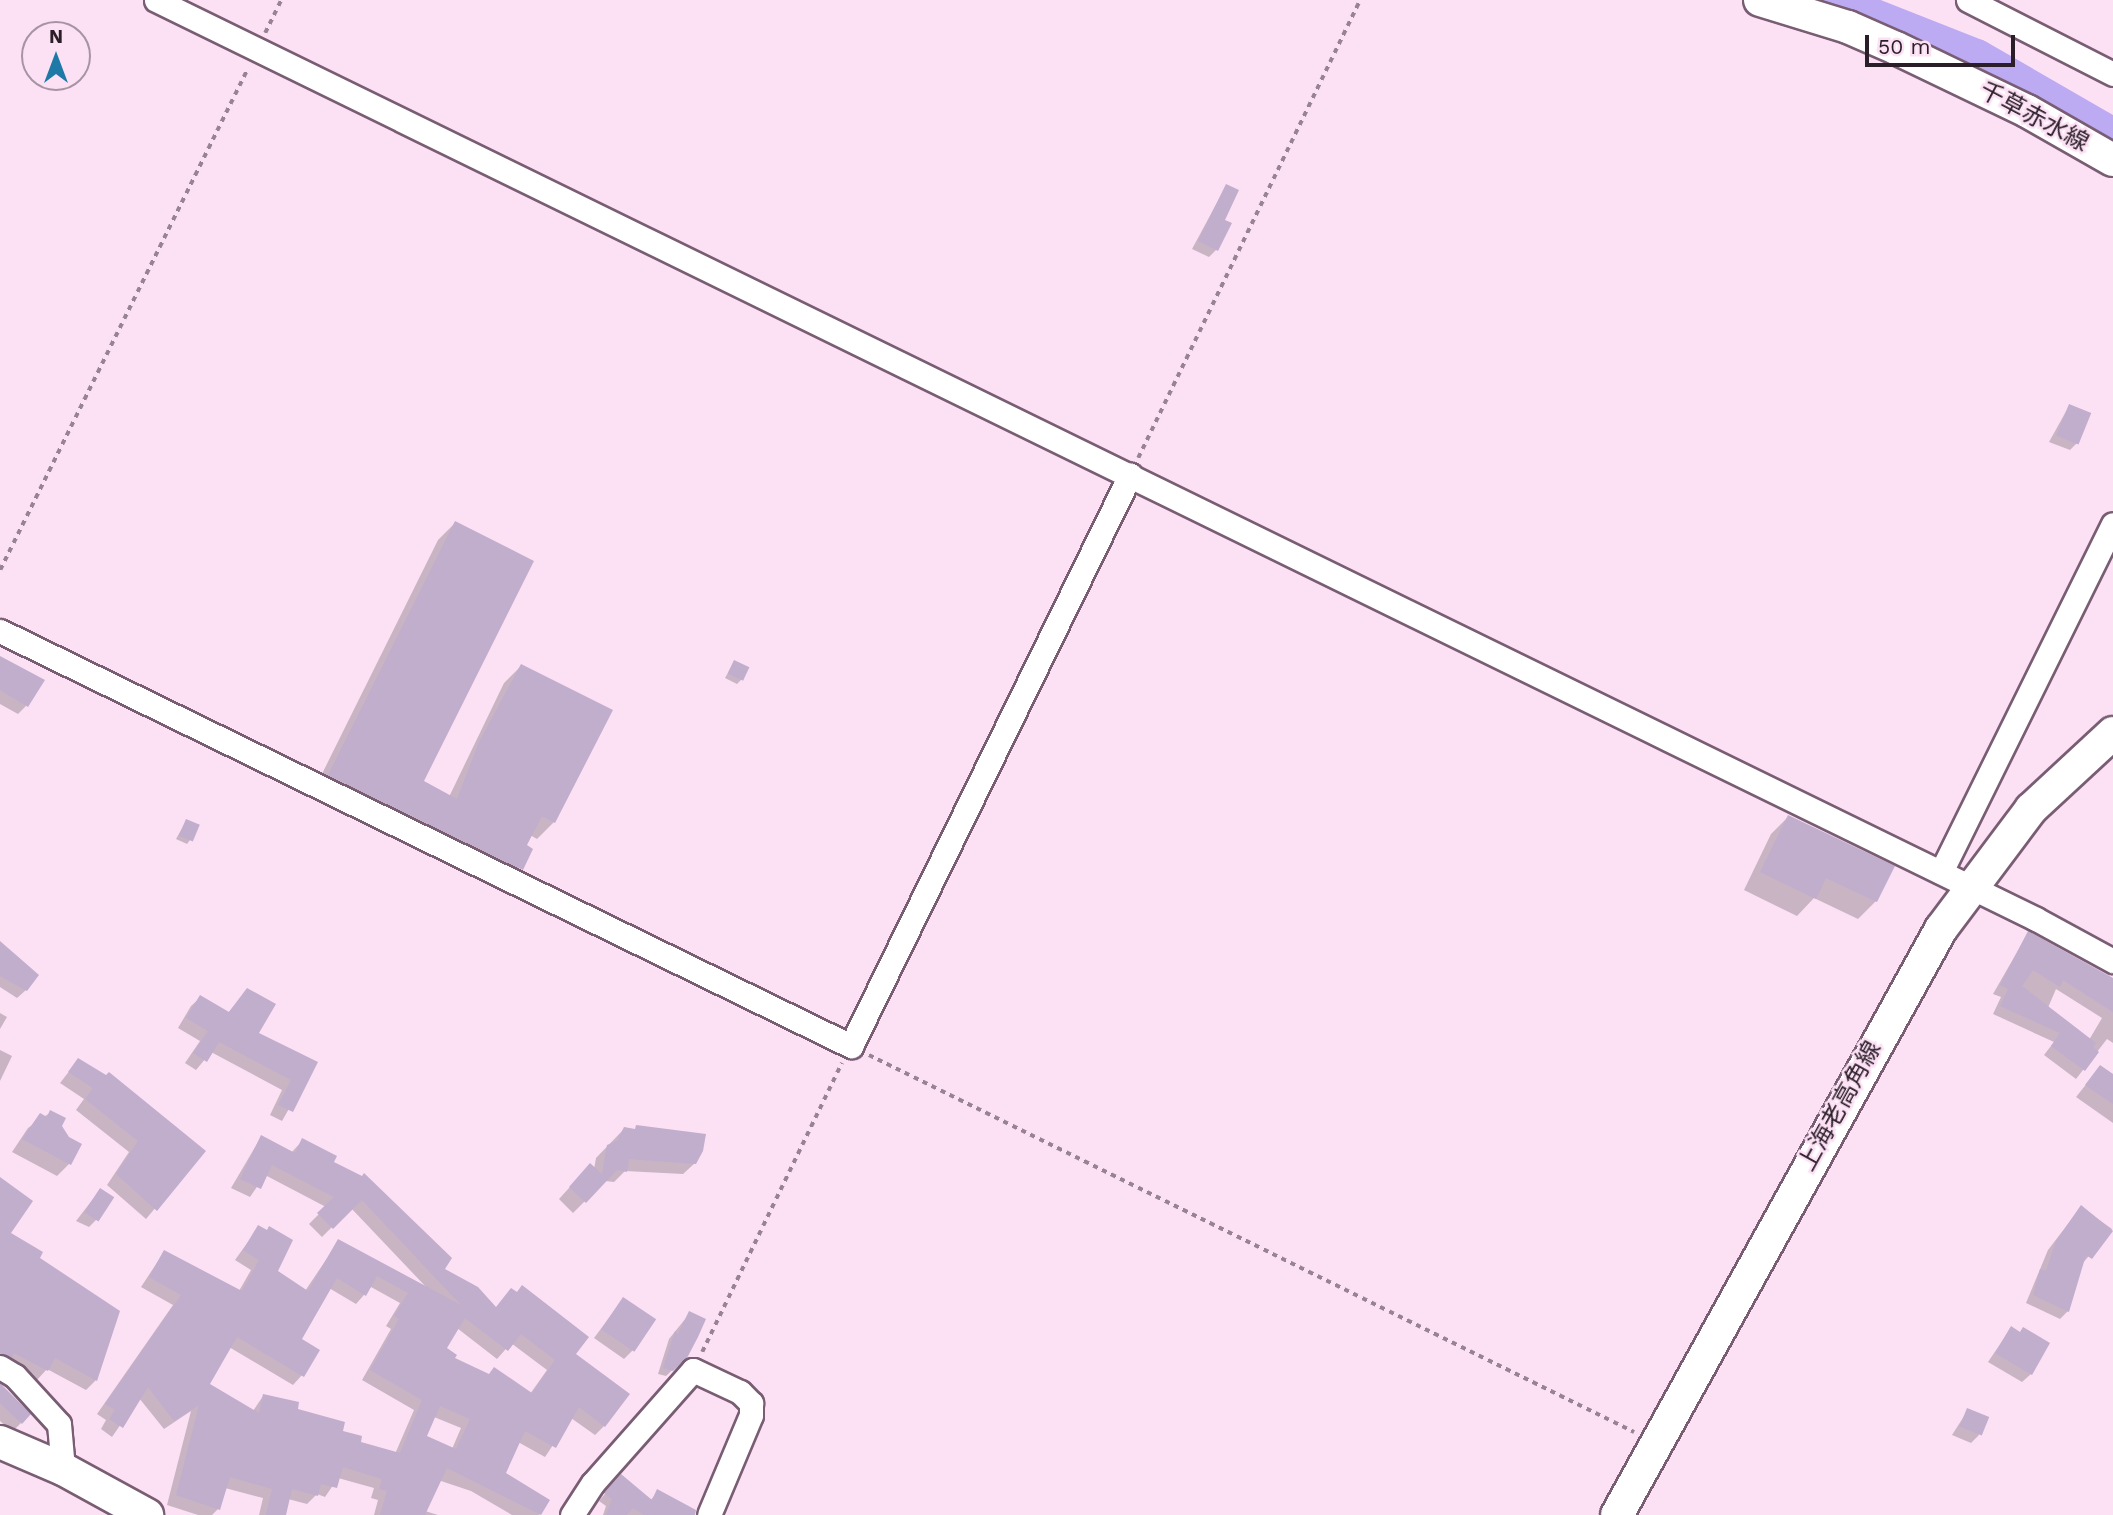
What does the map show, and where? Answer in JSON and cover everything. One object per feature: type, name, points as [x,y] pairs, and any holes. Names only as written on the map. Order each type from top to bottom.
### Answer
[{"type":"main road","name":"千草赤水線","points":[[1760,0],[1848,27],[1896,48],[2027,111],[2113,160]]},
{"type":"main road","name":"上海老高角線","points":[[1617,1515],[1900,998],[1970,888],[2031,809],[2113,733]]},
{"type":"main road","points":[[0,1442],[63,1469],[143,1514]]},
{"type":"street","points":[[156,0],[1941,872],[2113,961]]},
{"type":"street","points":[[1968,0],[2113,74]]},
{"type":"street","points":[[0,631],[851,1046],[1130,475]]},
{"type":"street","points":[[1941,872],[2113,524]]},
{"type":"street","points":[[0,1367],[15,1376],[59,1424],[63,1469]]},
{"type":"street","points":[[572,1515],[593,1483],[693,1370],[740,1392],[751,1403],[751,1415],[709,1515]]},
{"type":"path","points":[[0,570],[281,0]]},
{"type":"path","points":[[1130,475],[1360,0]]},
{"type":"path","points":[[693,1370],[851,1046],[1657,1443]]},
{"type":"building","points":[[1226,184],[1239,190],[1225,220],[1232,223],[1218,251],[1198,241]]},
{"type":"building","points":[[2069,404],[2091,413],[2079,445],[2056,436]]},
{"type":"building","points":[[455,521],[534,561],[424,781],[457,799],[479,742],[521,664],[613,710],[555,823],[542,816],[527,845],[533,849],[523,870],[328,775]]},
{"type":"building","points":[[0,656],[45,680],[28,707],[0,690]]},
{"type":"building","points":[[734,660],[749,667],[743,681],[728,674]]},
{"type":"building","points":[[1788,815],[1895,866],[1877,902],[1826,878],[1816,899],[1760,872]]},
{"type":"building","points":[[186,819],[200,825],[193,841],[179,836]]},
{"type":"building","points":[[2028,931],[2113,978],[2113,1012],[2063,980],[2060,987],[2033,970],[2022,986],[2096,1043],[2093,1047],[2099,1052],[2085,1071],[2051,1046],[2060,1033],[2000,1006],[2008,989],[2000,985]]},
{"type":"building","points":[[0,941],[39,975],[27,991],[0,976]]},
{"type":"building","points":[[247,988],[276,1004],[259,1033],[318,1062],[293,1112],[278,1105],[291,1080],[219,1042],[207,1062],[193,1053],[208,1031],[186,1018],[200,995],[229,1012]]},
{"type":"building","points":[[78,1058],[106,1075],[109,1072],[206,1151],[157,1211],[116,1174],[138,1141],[85,1099],[93,1088],[68,1072]]},
{"type":"building","points":[[2100,1065],[2113,1074],[2113,1104],[2085,1085]]},
{"type":"building","points":[[50,1110],[66,1118],[62,1126],[69,1137],[82,1144],[71,1165],[22,1139],[40,1113],[47,1117]]},
{"type":"building","points":[[636,1125],[706,1134],[703,1151],[696,1164],[629,1159],[627,1172],[617,1170],[586,1203],[569,1187],[590,1163],[602,1174],[607,1145],[617,1141],[624,1127],[635,1129]]},
{"type":"building","points":[[261,1135],[295,1153],[302,1138],[337,1156],[334,1162],[362,1176],[364,1173],[452,1258],[445,1269],[478,1287],[496,1307],[511,1288],[517,1292],[522,1285],[589,1337],[576,1354],[630,1394],[605,1427],[579,1407],[556,1448],[525,1431],[506,1473],[550,1500],[541,1515],[447,1468],[425,1515],[380,1515],[387,1491],[379,1489],[382,1479],[343,1467],[337,1488],[321,1484],[318,1496],[292,1489],[286,1515],[266,1515],[272,1489],[230,1477],[220,1510],[176,1495],[199,1405],[174,1421],[148,1387],[123,1428],[109,1419],[115,1410],[105,1404],[181,1295],[149,1277],[164,1250],[242,1291],[259,1260],[243,1250],[258,1225],[267,1230],[269,1226],[293,1240],[278,1271],[308,1291],[338,1239],[461,1305],[362,1200],[333,1229],[317,1213],[334,1197],[272,1165],[261,1189],[240,1179]],"holes":[[[377,1276],[408,1293],[394,1316],[399,1319],[370,1370],[422,1400],[400,1453],[361,1442],[362,1436],[343,1431],[345,1422],[298,1409],[299,1402],[263,1394],[259,1413],[210,1384],[237,1337],[304,1377],[320,1350],[302,1339],[337,1278],[366,1296]],[[465,1318],[508,1351],[521,1334],[555,1360],[532,1393],[494,1367],[489,1374],[455,1358],[457,1355],[447,1348]],[[440,1406],[470,1419],[456,1449],[427,1436]]]},
{"type":"building","points":[[0,1177],[33,1201],[11,1233],[43,1252],[40,1258],[120,1311],[97,1381],[55,1358],[48,1371],[14,1353],[12,1358],[0,1353]]},
{"type":"building","points":[[100,1188],[114,1197],[98,1222],[84,1212]]},
{"type":"building","points":[[2081,1205],[2113,1231],[2092,1259],[2086,1255],[2069,1312],[2033,1295],[2040,1269],[2046,1271],[2056,1241]]},
{"type":"building","points":[[623,1297],[656,1319],[634,1352],[601,1329]]},
{"type":"building","points":[[689,1311],[706,1319],[698,1337],[687,1358],[673,1371],[663,1368],[675,1331],[678,1334]]},
{"type":"building","points":[[2011,1326],[2020,1332],[2023,1327],[2050,1343],[2032,1375],[1995,1353]]},
{"type":"building","points":[[0,1383],[31,1414],[22,1424],[0,1403]]},
{"type":"building","points":[[1967,1408],[1989,1417],[1982,1436],[1960,1427]]},
{"type":"building","points":[[621,1474],[652,1500],[657,1489],[696,1510],[695,1515],[644,1515],[633,1508],[627,1515],[606,1515],[612,1499],[604,1493]]},
{"type":"waterway","points":[[1831,0],[1976,57],[2113,136]]}]
